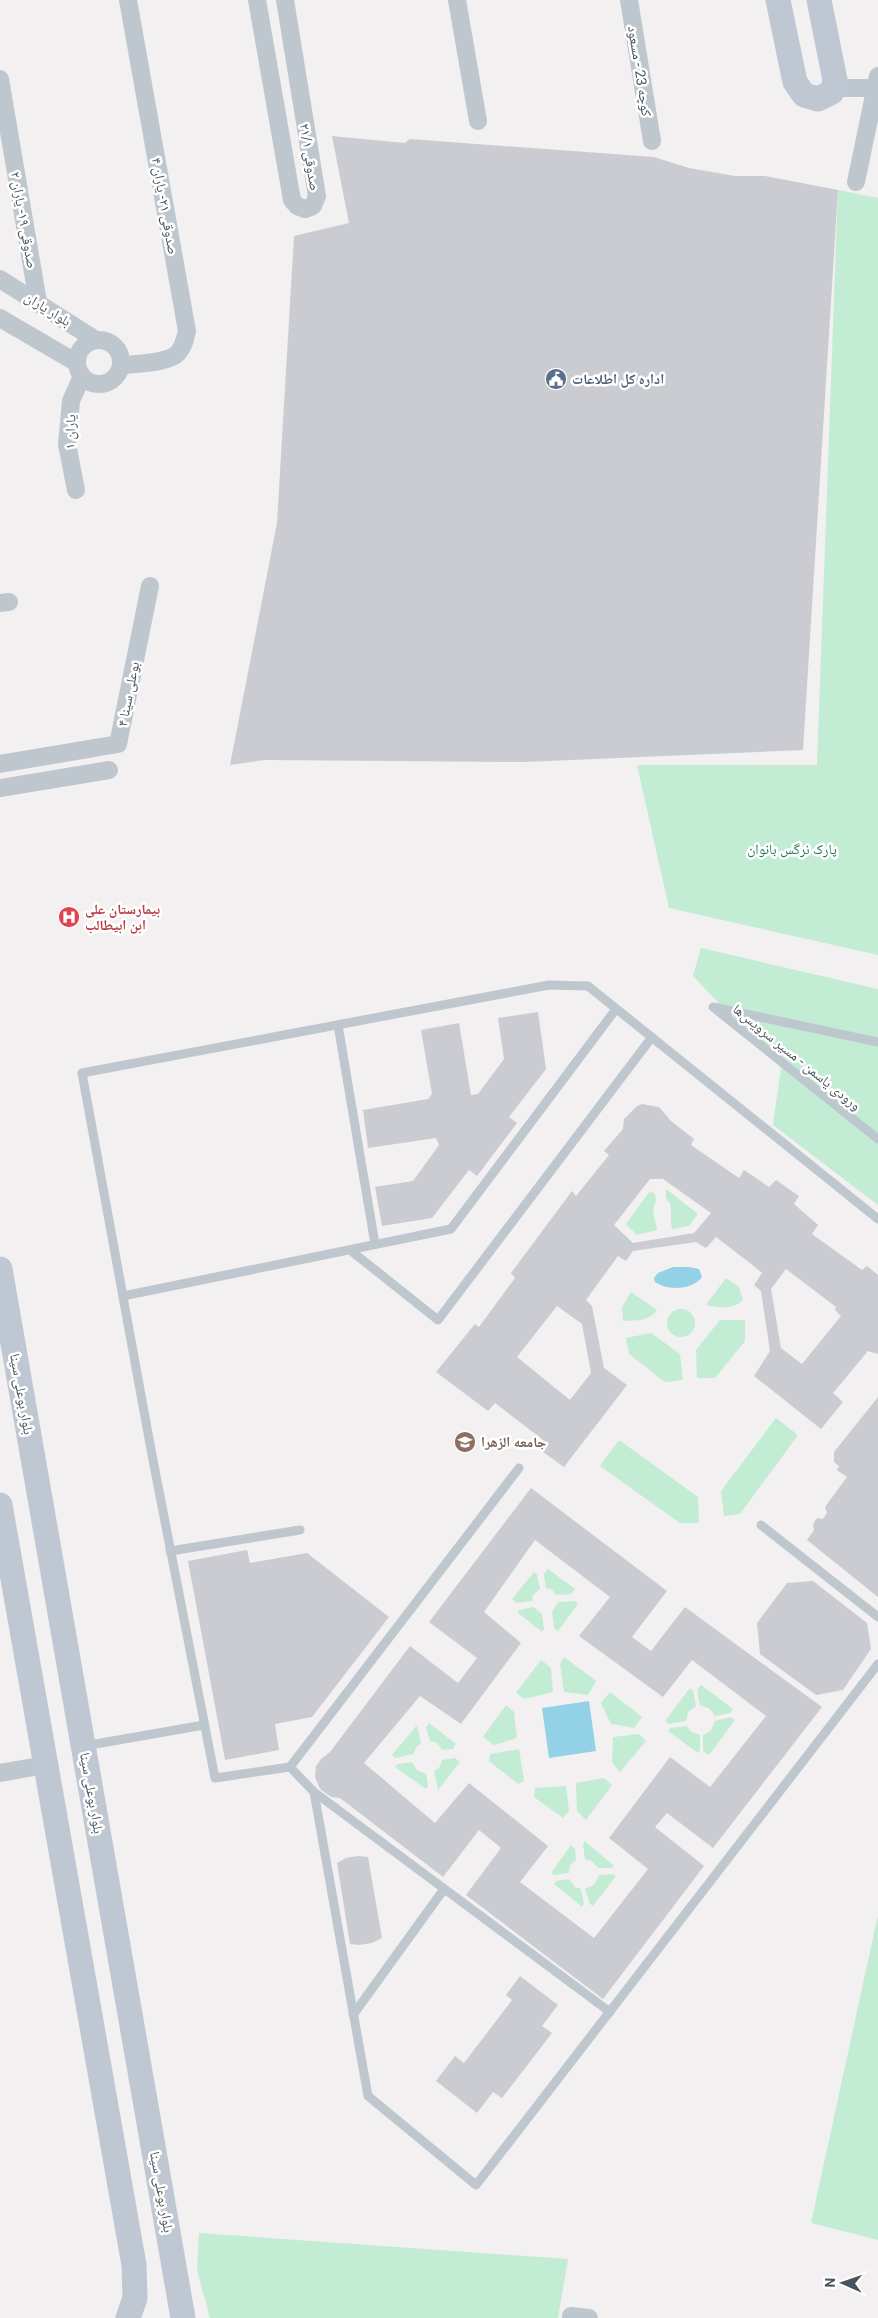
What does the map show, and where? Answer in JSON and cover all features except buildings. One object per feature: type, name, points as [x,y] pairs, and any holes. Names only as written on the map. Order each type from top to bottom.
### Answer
[{"type":"main road","points":[[778,0],[791,71],[800,91],[810,98],[818,99],[832,92],[835,80],[819,0]]},
{"type":"main road","name":"بلوار بوعلی سینا","points":[[0,1269],[183,2318]]},
{"type":"main road","points":[[0,1505],[134,2265],[135,2298],[128,2318]]},
{"type":"street","name":"صدوقی ۲۱- یاران ۴","points":[[122,365],[150,363],[177,355],[184,345],[187,331],[128,0]]},
{"type":"street","name":"صدوقی ۲۱/۱","points":[[257,0],[292,200],[297,206],[305,209],[313,206],[317,196],[284,0]]},
{"type":"street","points":[[457,0],[478,121]]},
{"type":"street","name":"کوچه 23 - مسعود","points":[[629,0],[652,141]]},
{"type":"street","name":"صدوقی ۱۹- یاران ۲","points":[[0,80],[38,302]]},
{"type":"street","points":[[834,88],[877,82],[856,182]]},
{"type":"street","name":"بلوار یاران","points":[[0,279],[96,340]]},
{"type":"street","points":[[0,318],[80,369],[94,383],[106,383],[116,376],[122,365],[122,358],[115,346],[103,340],[96,340],[82,348],[80,369]]},
{"type":"street","name":"یاران ۱","points":[[76,490],[67,444],[71,401],[80,369]]},
{"type":"street","name":"بوعلی سینا ۴","points":[[0,764],[118,744],[150,586]]},
{"type":"street","points":[[20,761],[24,784]]},
{"type":"street","points":[[0,788],[109,770]]},
{"type":"street","points":[[0,1774],[46,1766]]},
{"type":"street","points":[[571,2316],[589,2318]]},
{"type":"lane","points":[[519,1468],[290,1767],[215,1778],[170,1551],[82,1073],[549,985],[588,986],[878,1219]]},
{"type":"lane","name":"ورودی یاسمن - مسیر سرویس‌ها","points":[[878,1042],[714,1007],[878,1139]]},
{"type":"lane","points":[[123,1296],[451,1229],[616,1009]]},
{"type":"lane","points":[[338,1025],[376,1244]]},
{"type":"lane","points":[[350,1250],[438,1320],[652,1037]]},
{"type":"lane","points":[[762,1525],[878,1617]]},
{"type":"lane","points":[[170,1551],[300,1530]]},
{"type":"lane","points":[[314,1792],[368,2096],[476,2185],[878,1664]]},
{"type":"lane","points":[[84,1746],[204,1725]]},
{"type":"lane","points":[[290,1767],[314,1792],[610,2012]]},
{"type":"lane","points":[[353,2015],[444,1889]]},
{"type":"green space","name":"پارک نرگس بانوان","points":[[838,190],[878,198],[878,955],[669,908],[637,765],[817,765]]},
{"type":"green space","points":[[701,948],[878,989],[878,1205],[773,1125],[781,1068],[693,976]]},
{"type":"green space","points":[[666,1189],[698,1214],[689,1226],[672,1229],[671,1206],[666,1199]]},
{"type":"green space","points":[[650,1191],[655,1194],[656,1201],[653,1212],[657,1230],[637,1235],[626,1224]]},
{"type":"green space","points":[[726,1278],[739,1287],[743,1300],[726,1307],[706,1305]]},
{"type":"green space","points":[[631,1292],[657,1310],[654,1314],[638,1320],[623,1321],[622,1307]]},
{"type":"green space","points":[[681,1309],[691,1313],[695,1323],[691,1333],[681,1337],[671,1333],[667,1323],[671,1313]]},
{"type":"green space","points":[[720,1320],[745,1320],[745,1341],[715,1378],[697,1378],[696,1350]]},
{"type":"green space","points":[[651,1333],[680,1354],[683,1380],[665,1382],[629,1354],[626,1338]]},
{"type":"green space","points":[[776,1418],[798,1435],[740,1514],[724,1516],[721,1491]]},
{"type":"green space","points":[[619,1440],[698,1497],[699,1523],[680,1523],[600,1466]]},
{"type":"green space","points":[[548,1569],[575,1589],[571,1594],[557,1595],[551,1589],[546,1588],[544,1574]]},
{"type":"green space","points":[[534,1572],[537,1575],[540,1589],[533,1595],[532,1601],[516,1603],[512,1599]]},
{"type":"green space","points":[[575,1601],[578,1604],[558,1631],[554,1628],[552,1612],[558,1602]]},
{"type":"green space","points":[[533,1607],[542,1614],[544,1629],[542,1632],[517,1612]]},
{"type":"green space","points":[[564,1657],[596,1681],[588,1695],[564,1692],[560,1664]]},
{"type":"green space","points":[[541,1660],[551,1668],[553,1692],[524,1699],[516,1693]]},
{"type":"green space","points":[[701,1685],[733,1709],[730,1713],[715,1716],[710,1709],[700,1705],[697,1690]]},
{"type":"green space","points":[[690,1688],[693,1691],[696,1706],[688,1712],[686,1721],[669,1724],[665,1721]]},
{"type":"green space","points":[[610,1692],[642,1717],[634,1728],[611,1724],[601,1703]]},
{"type":"green space","points":[[506,1705],[514,1712],[517,1738],[494,1745],[483,1737]]},
{"type":"green space","points":[[731,1717],[735,1720],[709,1755],[703,1751],[703,1735],[711,1731],[715,1721]]},
{"type":"green space","points":[[429,1723],[456,1744],[453,1749],[442,1750],[437,1743],[430,1741],[426,1728]]},
{"type":"green space","points":[[417,1725],[421,1744],[417,1746],[413,1754],[396,1758],[392,1755]]},
{"type":"green space","points":[[687,1726],[690,1731],[700,1735],[700,1750],[698,1753],[668,1731],[670,1728]]},
{"type":"green space","points":[[639,1734],[646,1741],[620,1772],[612,1762],[613,1737]]},
{"type":"green space","points":[[519,1749],[524,1781],[518,1784],[489,1761],[490,1754]]},
{"type":"green space","points":[[455,1758],[460,1762],[438,1790],[434,1771],[439,1768],[442,1760]]},
{"type":"green space","points":[[412,1762],[417,1770],[426,1774],[428,1786],[426,1789],[395,1767],[398,1764]]},
{"type":"green space","points":[[604,1778],[612,1785],[586,1820],[577,1811],[576,1783]]},
{"type":"green space","points":[[566,1786],[569,1811],[563,1818],[534,1797],[535,1788]]},
{"type":"green space","points":[[585,1841],[614,1866],[612,1868],[598,1868],[593,1862],[585,1859],[583,1844]]},
{"type":"green space","points":[[571,1845],[575,1849],[576,1860],[571,1864],[568,1873],[555,1875],[551,1873]]},
{"type":"green space","points":[[613,1874],[616,1876],[593,1906],[590,1904],[585,1889],[594,1885],[599,1875]]},
{"type":"green space","points":[[569,1879],[575,1887],[581,1889],[584,1904],[582,1907],[554,1884],[556,1881]]},
{"type":"green space","points":[[878,1915],[878,2240],[811,2223]]},
{"type":"green space","points":[[199,2233],[568,2259],[558,2318],[210,2318],[197,2270]]},
{"type":"water","points":[[673,1267],[699,1269],[702,1277],[693,1285],[680,1288],[666,1287],[655,1282],[654,1278],[658,1273]]},
{"type":"water","points":[[589,1701],[596,1751],[549,1758],[542,1708]]},
{"type":"place","name":"اداره کل اطلاعات","points":[[556,379]]},
{"type":"place","name":"بیمارستان علی ابن ابیطالب","points":[[69,917]]},
{"type":"place","name":"جامعه الزهرا","points":[[465,1442]]}]
